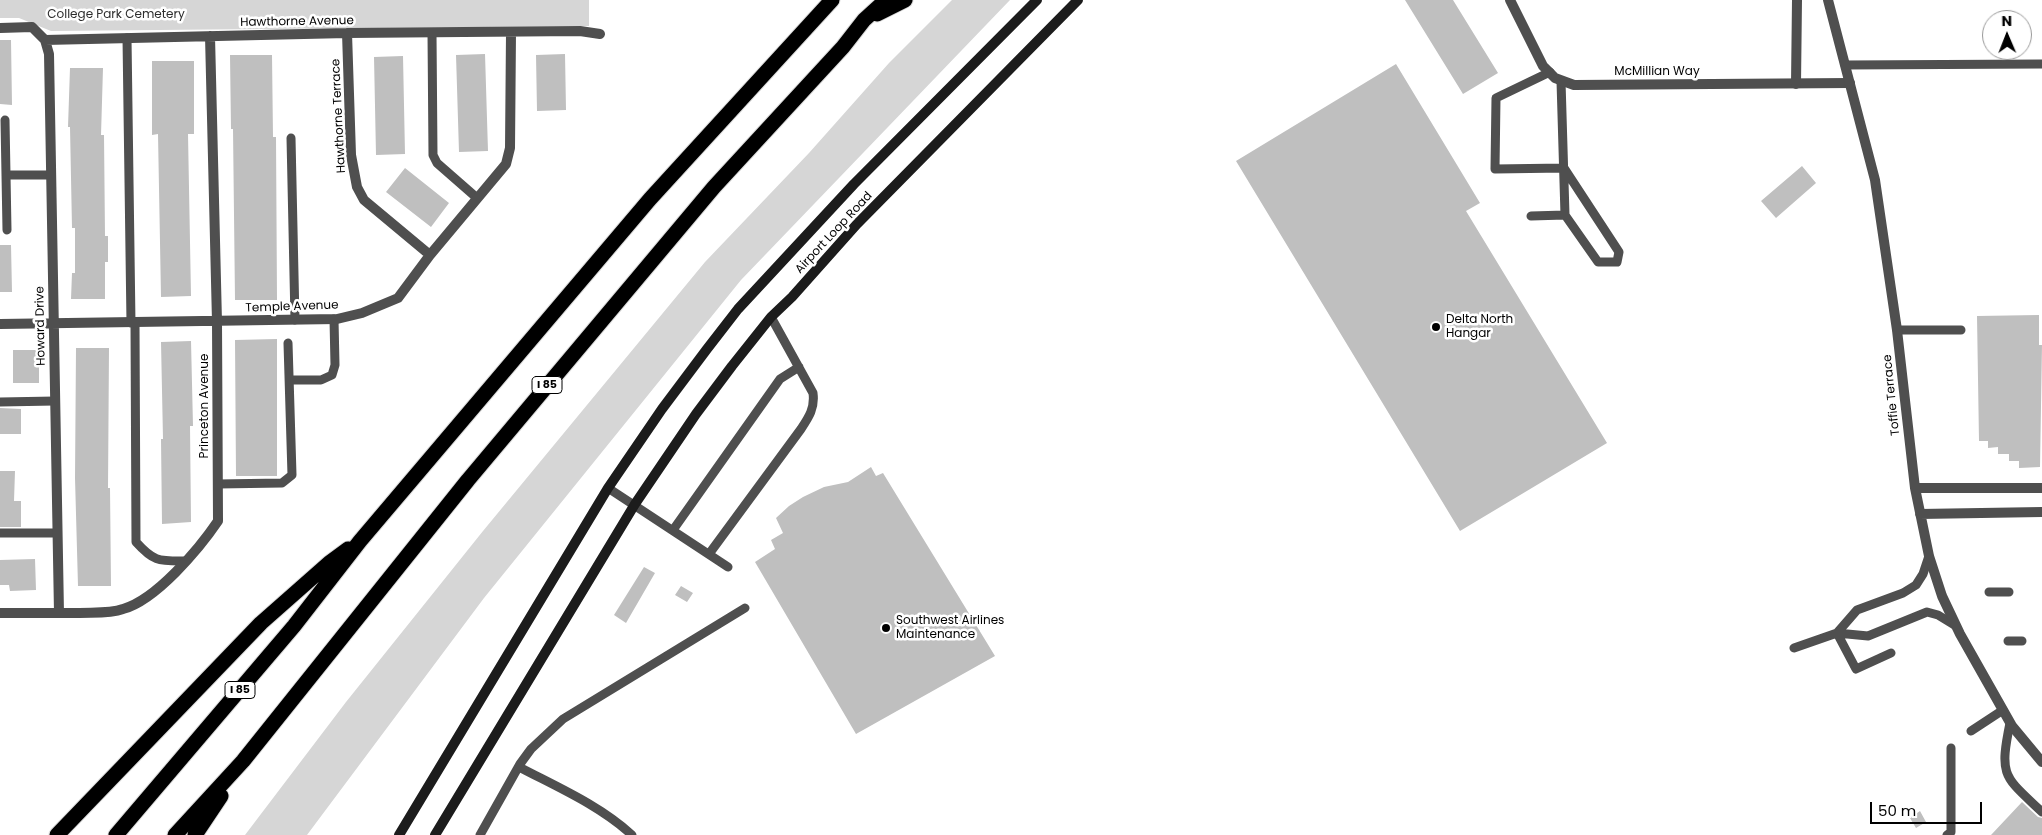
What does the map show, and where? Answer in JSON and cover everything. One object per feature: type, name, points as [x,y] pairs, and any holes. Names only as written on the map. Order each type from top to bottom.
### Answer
[{"type":"highway","name":"I 85","points":[[116,835],[294,626],[360,542],[650,199],[832,0]]},
{"type":"highway","name":"I 85","points":[[175,835],[243,761],[468,480],[714,187],[837,54],[864,20],[886,0]]},
{"type":"highway","points":[[864,20],[905,0]]},
{"type":"highway","points":[[57,835],[261,623],[329,563],[360,542]]},
{"type":"highway","points":[[195,835],[243,761]]},
{"type":"main road","name":"Airport Loop Road","points":[[399,835],[608,488],[662,409],[738,309],[854,184],[1037,0]]},
{"type":"main road","name":"Airport Loop Road","points":[[435,835],[635,504],[696,414],[771,317],[792,297],[857,224],[1078,0]]},
{"type":"street","name":"McMillian Way","points":[[1510,0],[1543,66],[1561,81],[1574,85],[1850,83]]},
{"type":"street","points":[[1796,84],[1797,0]]},
{"type":"street","name":"Toffie Terrace","points":[[1828,0],[1875,180],[1897,330],[1915,488],[1929,556],[1942,596],[1956,626],[2010,723],[2042,762]]},
{"type":"street","points":[[0,28],[32,27],[45,40]]},
{"type":"street","name":"Hawthorne Avenue","points":[[45,40],[580,31],[600,34]]},
{"type":"street","name":"Temple Avenue","points":[[0,324],[334,319],[362,313],[398,298],[430,255],[506,164],[510,148],[511,33]]},
{"type":"street","name":"Hawthorne Terrace","points":[[347,34],[351,155],[357,187],[364,200],[430,255]]},
{"type":"street","name":"Princeton Avenue","points":[[0,613],[105,612],[124,609],[143,601],[162,586],[208,535],[218,521],[217,322],[210,36]]},
{"type":"street","name":"Howard Drive","points":[[45,40],[49,54],[52,175],[59,613]]},
{"type":"street","points":[[1915,488],[2042,488]]},
{"type":"street","points":[[1920,514],[2042,512]]},
{"type":"lane","points":[[432,33],[433,155],[437,162],[477,198]]},
{"type":"lane","points":[[127,38],[136,542],[158,561],[184,561]]},
{"type":"lane","points":[[1845,65],[2042,64]]},
{"type":"lane","points":[[1550,72],[1496,98],[1495,169],[1564,168]]},
{"type":"lane","points":[[1561,81],[1565,215],[1598,262],[1617,262],[1619,252],[1564,168]]},
{"type":"lane","points":[[5,120],[7,230]]},
{"type":"lane","points":[[291,138],[295,320]]},
{"type":"lane","points":[[6,175],[52,175]]},
{"type":"lane","points":[[1530,216],[1565,215]]},
{"type":"lane","points":[[709,554],[811,414],[815,404],[813,393],[771,317]]},
{"type":"lane","points":[[290,380],[321,380],[332,375],[335,365],[334,319]]},
{"type":"lane","points":[[1897,330],[1961,330]]},
{"type":"lane","points":[[218,484],[282,483],[292,475],[288,343]]},
{"type":"lane","points":[[673,530],[780,379],[799,368]]},
{"type":"lane","points":[[0,402],[55,401]]},
{"type":"lane","points":[[608,488],[728,567]]},
{"type":"lane","points":[[0,533],[58,533]]},
{"type":"lane","points":[[1794,648],[1837,632],[1857,610],[1903,593],[1916,585],[1923,574],[1929,556]]},
{"type":"lane","points":[[1989,592],[2009,592]]},
{"type":"lane","points":[[480,835],[518,767],[546,734],[574,712],[745,608]]},
{"type":"lane","points":[[1837,632],[1868,636],[1927,612],[1938,614],[1956,626]]},
{"type":"lane","points":[[1837,632],[1856,669],[1891,653]]},
{"type":"lane","points":[[2008,641],[2022,641]]},
{"type":"lane","points":[[1971,731],[2003,710]]},
{"type":"lane","points":[[2010,723],[2004,761],[2005,771],[2014,785],[2042,812]]},
{"type":"lane","points":[[1948,835],[1951,832],[1951,748]]},
{"type":"lane","points":[[518,767],[593,807],[619,823],[632,835]]},
{"type":"green space","name":"College Park Cemetery","points":[[0,0],[589,0],[589,26],[51,31],[19,18],[0,18]]},
{"type":"green space","points":[[952,0],[1010,0],[741,280],[484,598],[307,835],[245,835],[346,702],[483,531],[705,262],[809,153],[889,63]]},
{"type":"building","points":[[1405,0],[1453,0],[1498,73],[1463,94]]},
{"type":"building","points":[[0,40],[11,40],[12,105],[0,104]]},
{"type":"building","points":[[485,54],[488,151],[459,152],[456,55]]},
{"type":"building","points":[[565,54],[566,110],[537,111],[536,55]]},
{"type":"building","points":[[230,55],[272,55],[273,137],[276,137],[277,300],[235,300]]},
{"type":"building","points":[[403,56],[405,154],[376,155],[374,57]]},
{"type":"building","points":[[152,61],[194,61],[194,134],[188,134],[191,296],[161,297],[158,134],[152,135]]},
{"type":"building","name":"Delta North Hangar","points":[[1396,64],[1480,203],[1466,211],[1607,443],[1460,531],[1236,161]]},
{"type":"building","points":[[70,68],[103,68],[101,135],[104,135],[105,236],[108,236],[108,262],[105,262],[105,299],[71,299],[72,273],[75,273],[75,228],[72,228],[70,127],[68,127]]},
{"type":"building","points":[[1802,166],[1816,183],[1776,218],[1761,201]]},
{"type":"building","points":[[405,168],[449,203],[431,227],[386,192]]},
{"type":"building","points":[[0,245],[11,245],[12,292],[0,292]]},
{"type":"building","points":[[2039,315],[2039,345],[2042,345],[2040,467],[2019,468],[2019,461],[2009,461],[2009,454],[1998,454],[1998,447],[1988,448],[1988,441],[1979,441],[1977,316]]},
{"type":"building","points":[[277,339],[277,476],[236,476],[235,340]]},
{"type":"building","points":[[191,341],[193,426],[190,426],[191,522],[162,524],[161,342]]},
{"type":"building","points":[[76,348],[109,348],[108,488],[110,488],[111,586],[78,586],[75,478]]},
{"type":"building","points":[[13,350],[39,350],[39,383],[13,383]]},
{"type":"building","points":[[0,408],[21,409],[21,434],[0,434]]},
{"type":"building","name":"Southwest Airlines Maintenance","points":[[871,467],[876,476],[883,473],[995,656],[856,734],[755,562],[775,549],[771,540],[783,533],[776,518],[789,506],[824,487],[848,482]]},
{"type":"building","points":[[0,471],[15,471],[14,501],[21,501],[21,527],[0,527]]},
{"type":"building","points":[[35,559],[36,590],[10,591],[9,585],[0,585],[0,560]]},
{"type":"building","points":[[644,567],[655,573],[626,623],[614,615]]},
{"type":"building","points":[[681,586],[693,593],[687,602],[675,595]]},
{"type":"building","points":[[2022,802],[2038,817],[2042,818],[2042,835],[1991,835]]},
{"type":"building","points":[[1920,811],[1926,822],[1916,828],[1910,818]]},
{"type":"place","name":"Delta North Hangar","points":[[1436,327]]},
{"type":"place","name":"Southwest Airlines Maintenance","points":[[886,628]]}]
